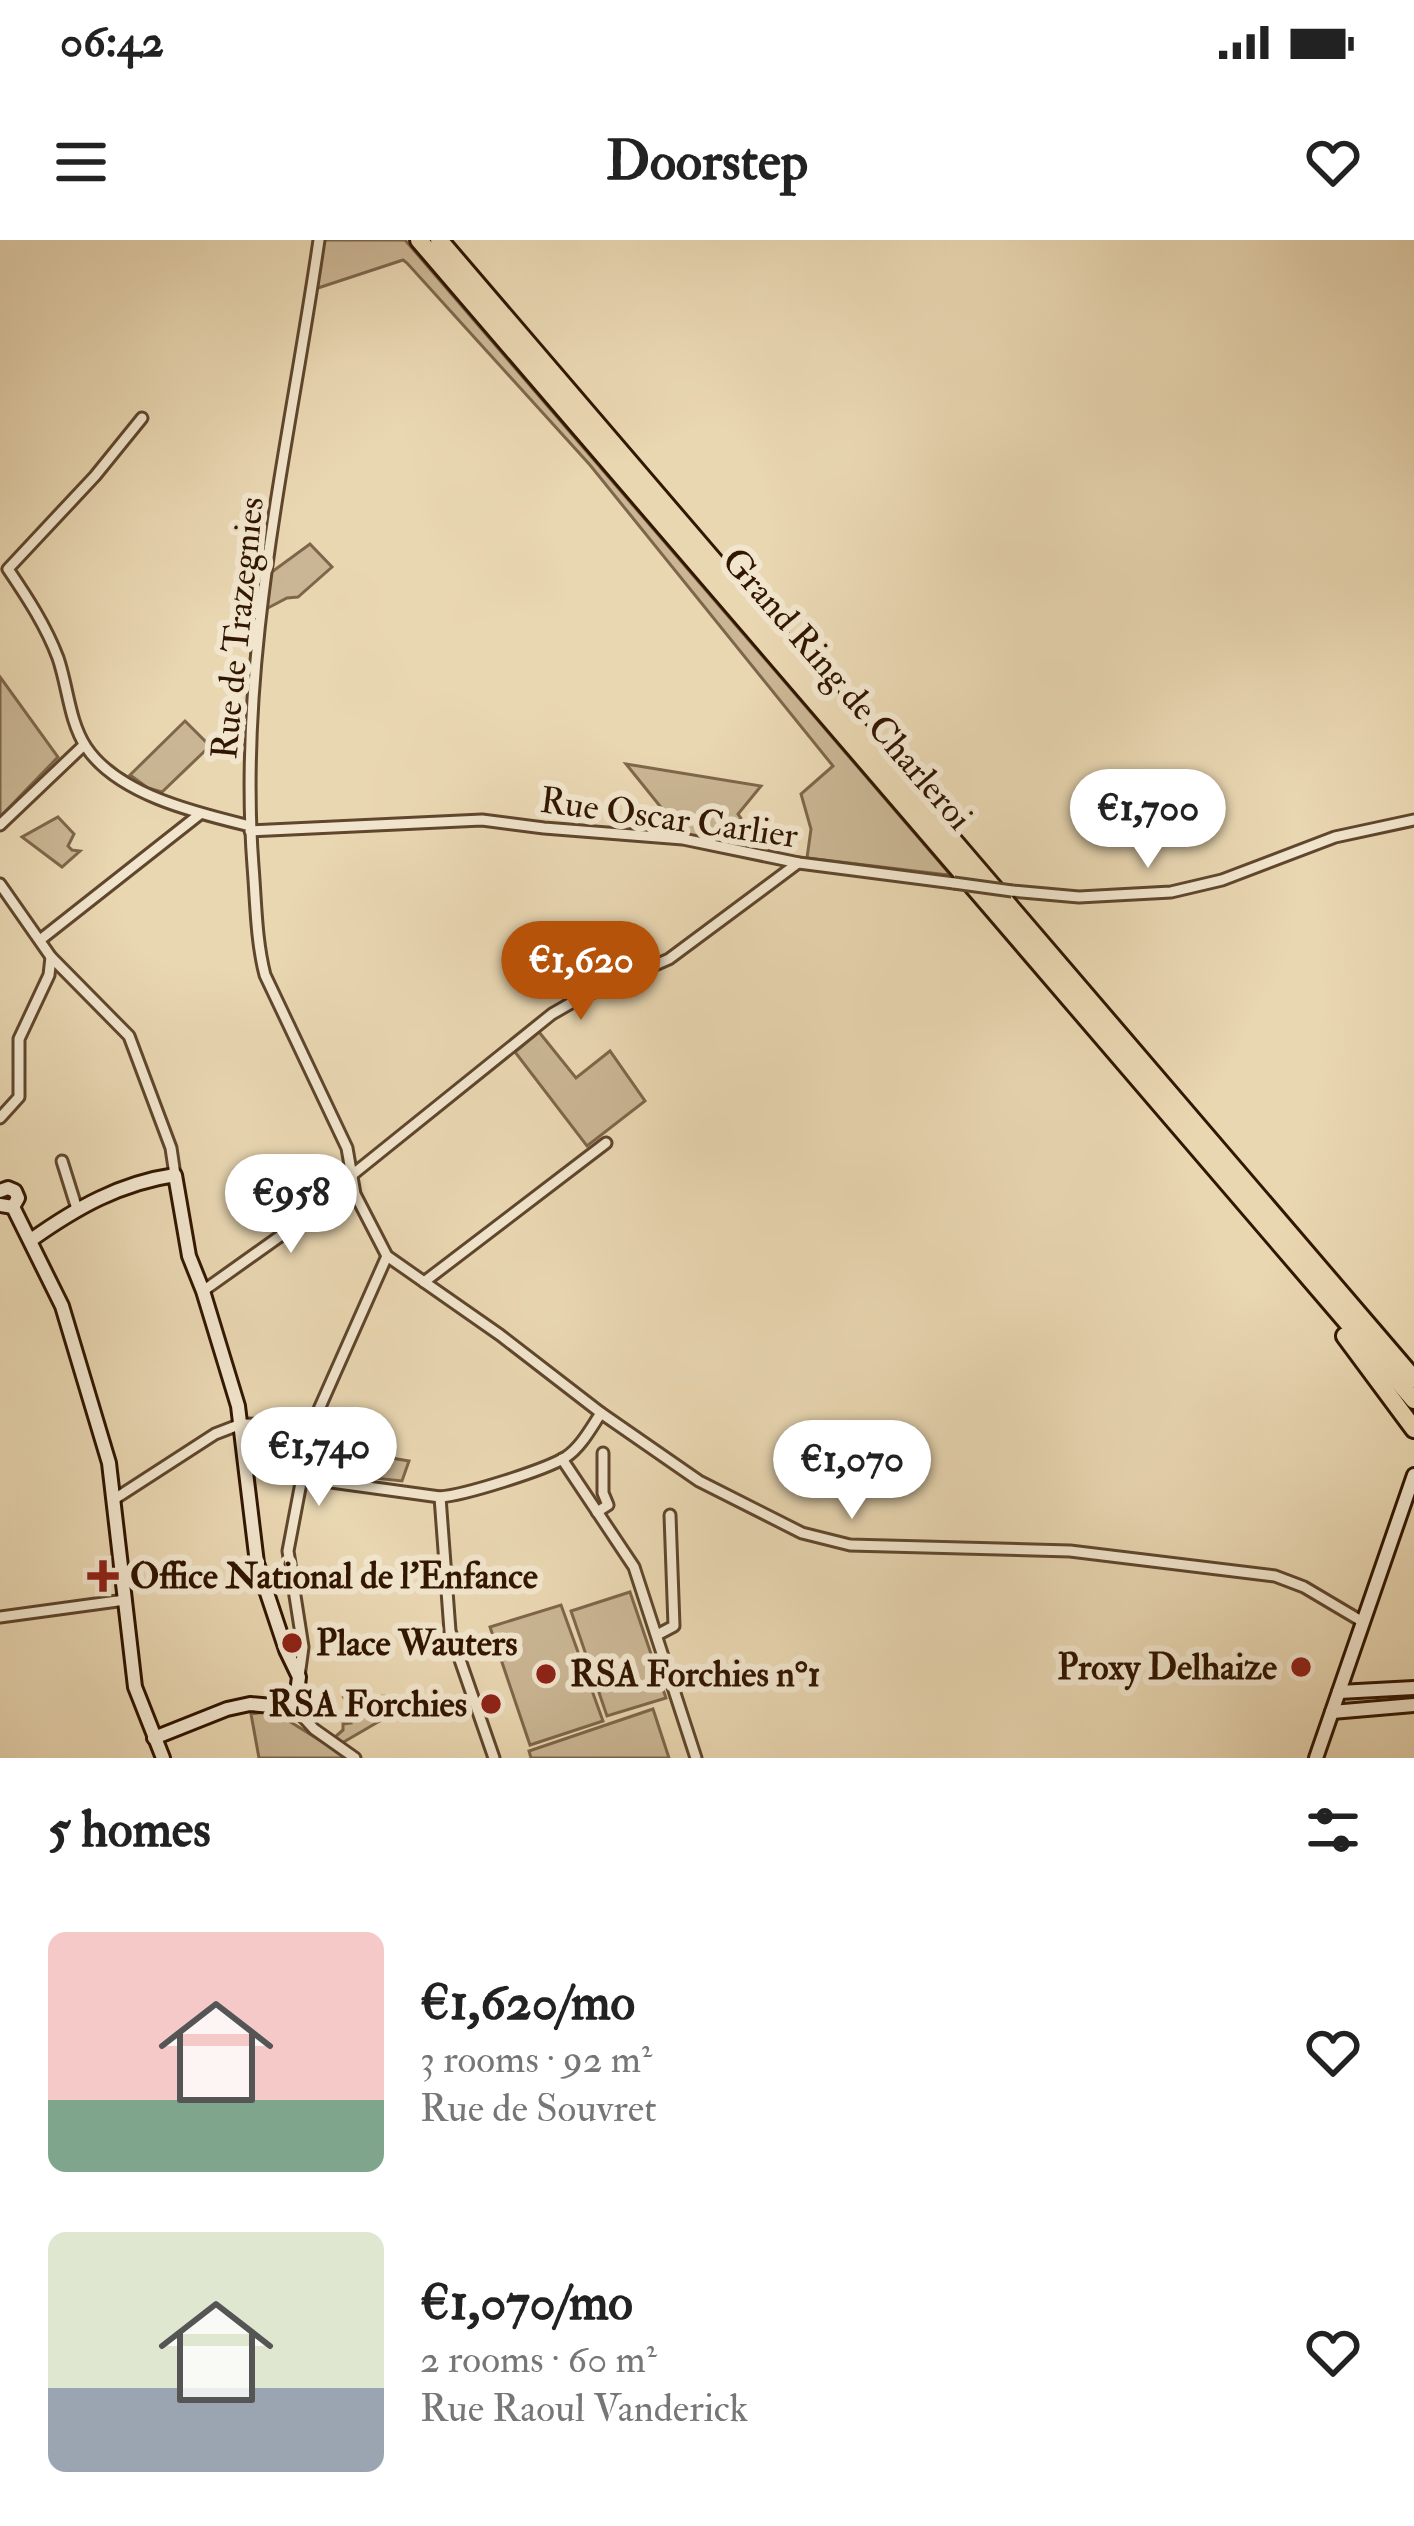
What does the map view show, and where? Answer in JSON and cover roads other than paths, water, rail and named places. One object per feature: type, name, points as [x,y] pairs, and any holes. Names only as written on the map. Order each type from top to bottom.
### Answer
[{"type":"highway","name":"Grand Ring de Charleroi","points":[[418,240],[1414,1400]]},
{"type":"highway","name":"Grand Ring de Charleroi","points":[[439,240],[1414,1379]]},
{"type":"highway","points":[[1295,1261],[1300,1280],[1414,1429]]},
{"type":"street","name":"Rue de Trazegnies","points":[[320,240],[257,634],[248,765],[250,829],[265,975],[347,1148],[352,1180],[387,1256]]},
{"type":"street","points":[[0,825],[84,745],[58,658],[38,615],[8,569],[142,418]]},
{"type":"street","name":"Rue Oscar Carlier","points":[[84,745],[110,771],[142,792],[250,829],[482,820],[683,839],[799,863],[1079,897],[1171,892],[1222,880],[1335,837],[1414,820]]},
{"type":"street","points":[[40,940],[200,814]]},
{"type":"street","points":[[203,1291],[352,1180],[552,1014],[669,959],[799,863]]},
{"type":"street","points":[[0,884],[51,957],[129,1036],[171,1148],[189,1256],[241,1424],[257,1563],[299,1677]]},
{"type":"street","points":[[0,1118],[19,1097],[19,1040],[49,975],[51,957]]},
{"type":"street","points":[[424,1282],[606,1143]]},
{"type":"street","points":[[62,1161],[71,1212]]},
{"type":"street","points":[[31,1240],[71,1212],[120,1188],[175,1175]]},
{"type":"street","points":[[0,1190],[15,1191],[18,1198],[9,1205]]},
{"type":"street","points":[[9,1205],[34,1223],[71,1212]]},
{"type":"street","points":[[9,1205],[62,1306],[109,1462],[135,1687],[163,1758]]},
{"type":"street","points":[[295,1708],[303,1647],[288,1551],[312,1425],[387,1256],[699,1480],[802,1533],[850,1545],[1070,1551],[1274,1576],[1304,1587],[1363,1622]]},
{"type":"street","points":[[302,1478],[461,1495],[562,1459],[577,1448],[601,1413]]},
{"type":"street","points":[[113,1500],[215,1434],[241,1424],[312,1425]]},
{"type":"street","points":[[597,1512],[608,1505],[603,1492],[603,1454]]},
{"type":"street","points":[[562,1459],[634,1567],[696,1758]]},
{"type":"street","points":[[1316,1758],[1414,1475]]},
{"type":"street","points":[[440,1496],[450,1631],[494,1758]]},
{"type":"street","points":[[658,1636],[674,1627],[670,1515]]},
{"type":"street","points":[[0,1617],[125,1600]]},
{"type":"street","points":[[1339,1692],[1414,1688]]},
{"type":"street","points":[[154,1738],[227,1709],[250,1705],[295,1708],[314,1729],[355,1758]]},
{"type":"street","points":[[1332,1712],[1414,1705]]},
{"type":"place","name":"Office National de l'Enfance","points":[[103,1576]]},
{"type":"place","name":"Place Wauters","points":[[292,1643]]},
{"type":"place","name":"Proxy Delhaize","points":[[1301,1667]]},
{"type":"place","name":"RSA Forchies n°1","points":[[546,1674]]},
{"type":"place","name":"RSA Forchies","points":[[491,1704]]}]
